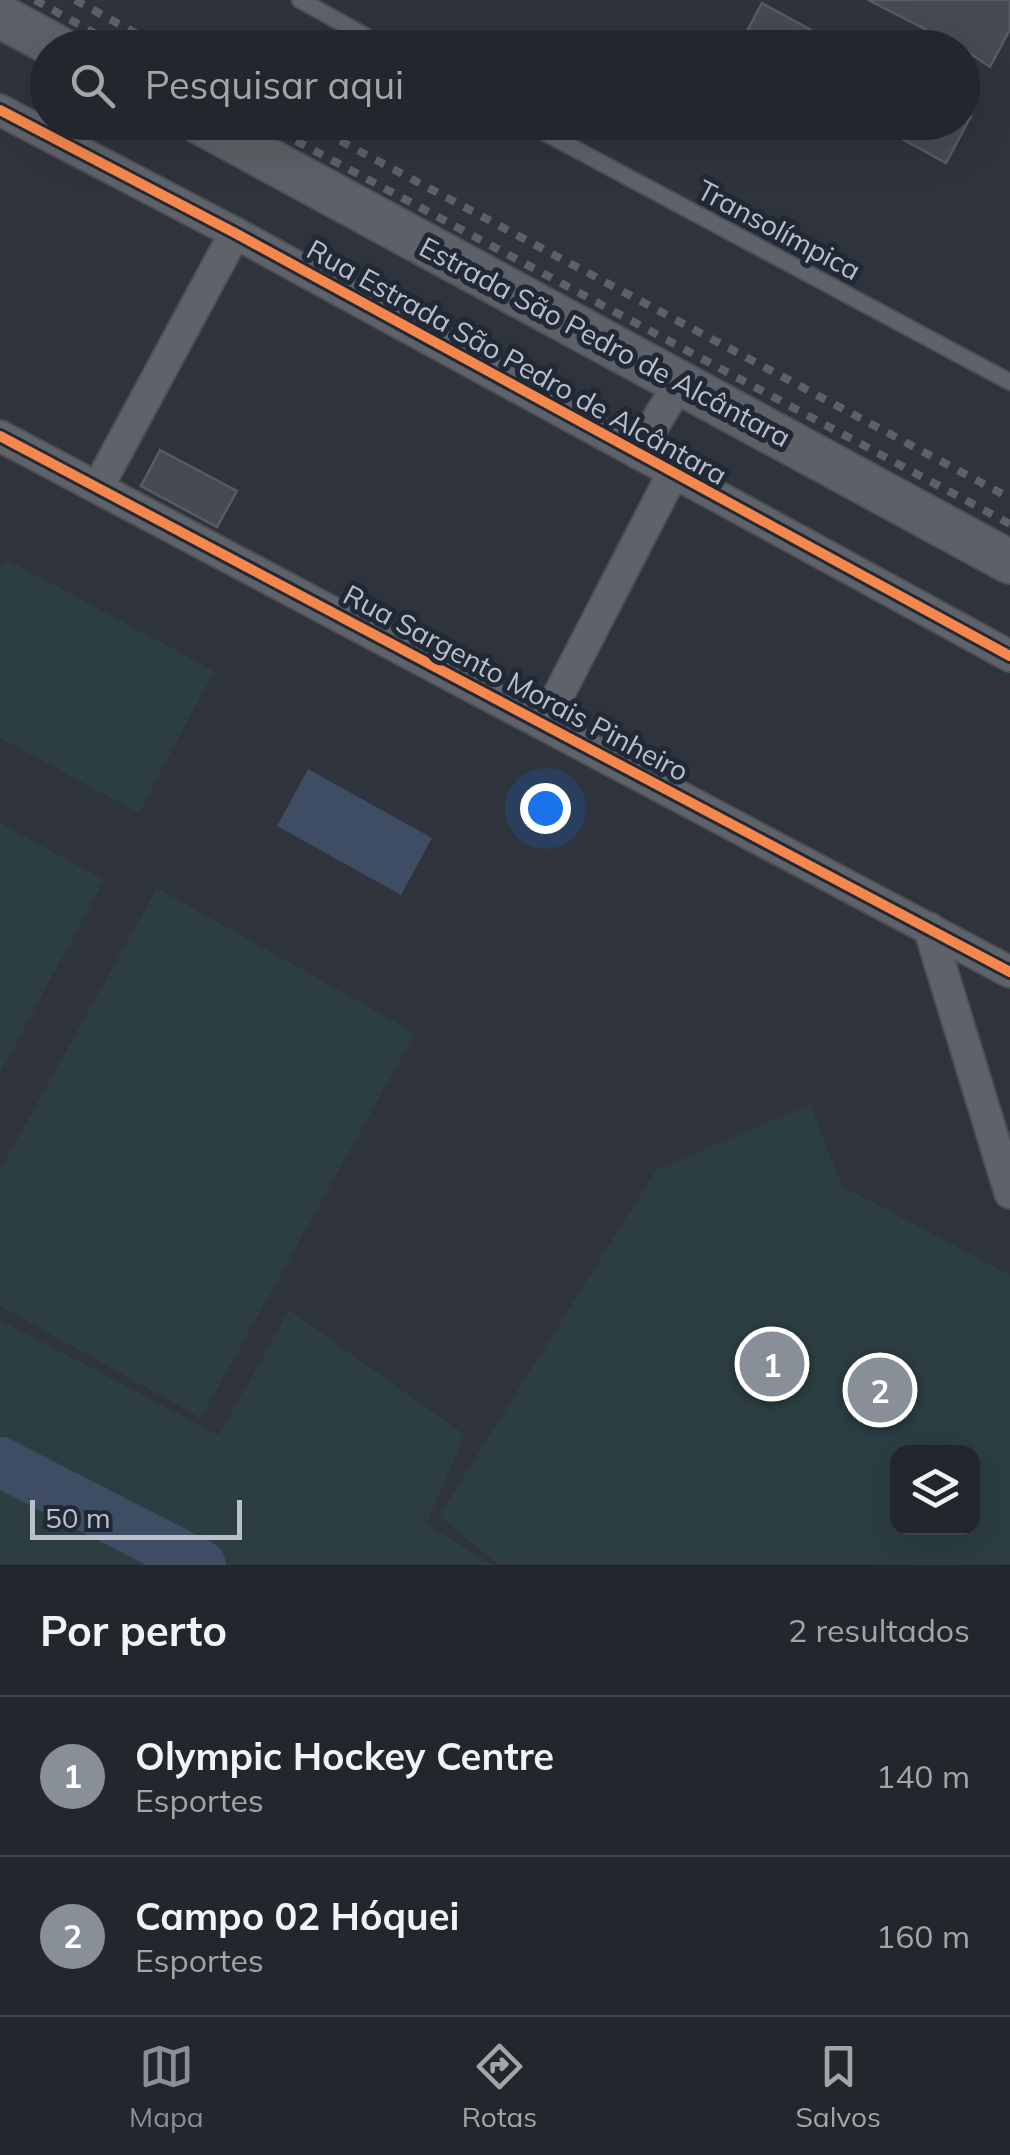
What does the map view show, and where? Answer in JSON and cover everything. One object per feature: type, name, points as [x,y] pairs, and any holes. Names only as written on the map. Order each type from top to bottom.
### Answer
[{"type":"street","points":[[0,16],[30,32]]},
{"type":"street","name":"Rua Estrada São Pedro de Alcântara","points":[[0,110],[30,126]]},
{"type":"street","name":"Rua Estrada São Pedro de Alcântara","points":[[57,140],[1010,656]]},
{"type":"street","name":"Estrada São Pedro de Alcântara","points":[[232,140],[1010,562]]},
{"type":"street","points":[[98,486],[235,233]]},
{"type":"street","points":[[637,453],[680,382]]},
{"type":"street","name":"Rua Sargento Morais Pinheiro","points":[[0,436],[1010,972]]},
{"type":"street","points":[[544,724],[673,473]]},
{"type":"street","points":[[929,928],[1010,1193]]},
{"type":"lane","points":[[300,0],[354,30]]},
{"type":"lane","name":"Transolímpica","points":[[558,140],[1010,382]]},
{"type":"shaded area","points":[[6,559],[214,671],[139,813],[0,738],[0,571]]},
{"type":"shaded area","points":[[0,823],[104,880],[0,1073]]},
{"type":"shaded area","points":[[157,888],[415,1033],[201,1418],[0,1306],[0,1170]]},
{"type":"shaded area","points":[[810,1104],[842,1186],[1010,1275],[1010,1565],[498,1565],[439,1516],[656,1170]]},
{"type":"shaded area","points":[[289,1310],[465,1435],[426,1524],[493,1565],[0,1565],[0,1320],[219,1435]]},
{"type":"water","points":[[308,769],[432,838],[401,895],[277,826]]},
{"type":"building","points":[[868,0],[1010,0],[1010,29],[990,67],[980,60],[980,30],[927,30]]},
{"type":"building","points":[[762,3],[811,30],[748,30]]},
{"type":"building","points":[[904,140],[958,140],[946,163]]},
{"type":"building","points":[[160,450],[237,491],[217,527],[141,486]]},
{"type":"waterway","points":[[0,1462],[201,1565]]},
{"type":"railway","points":[[35,0],[89,30]]},
{"type":"railway","points":[[75,0],[130,30]]},
{"type":"railway","points":[[295,140],[1010,524]]},
{"type":"railway","points":[[339,140],[1010,498]]},
{"type":"cycle path","points":[[0,110],[30,126]]},
{"type":"cycle path","points":[[57,140],[1010,656]]},
{"type":"cycle path","points":[[0,436],[1010,972]]},
{"type":"place","name":"Olympic Hockey Centre","points":[[772,1364]]},
{"type":"place","name":"Campo 02 Hóquei","points":[[880,1390]]}]
